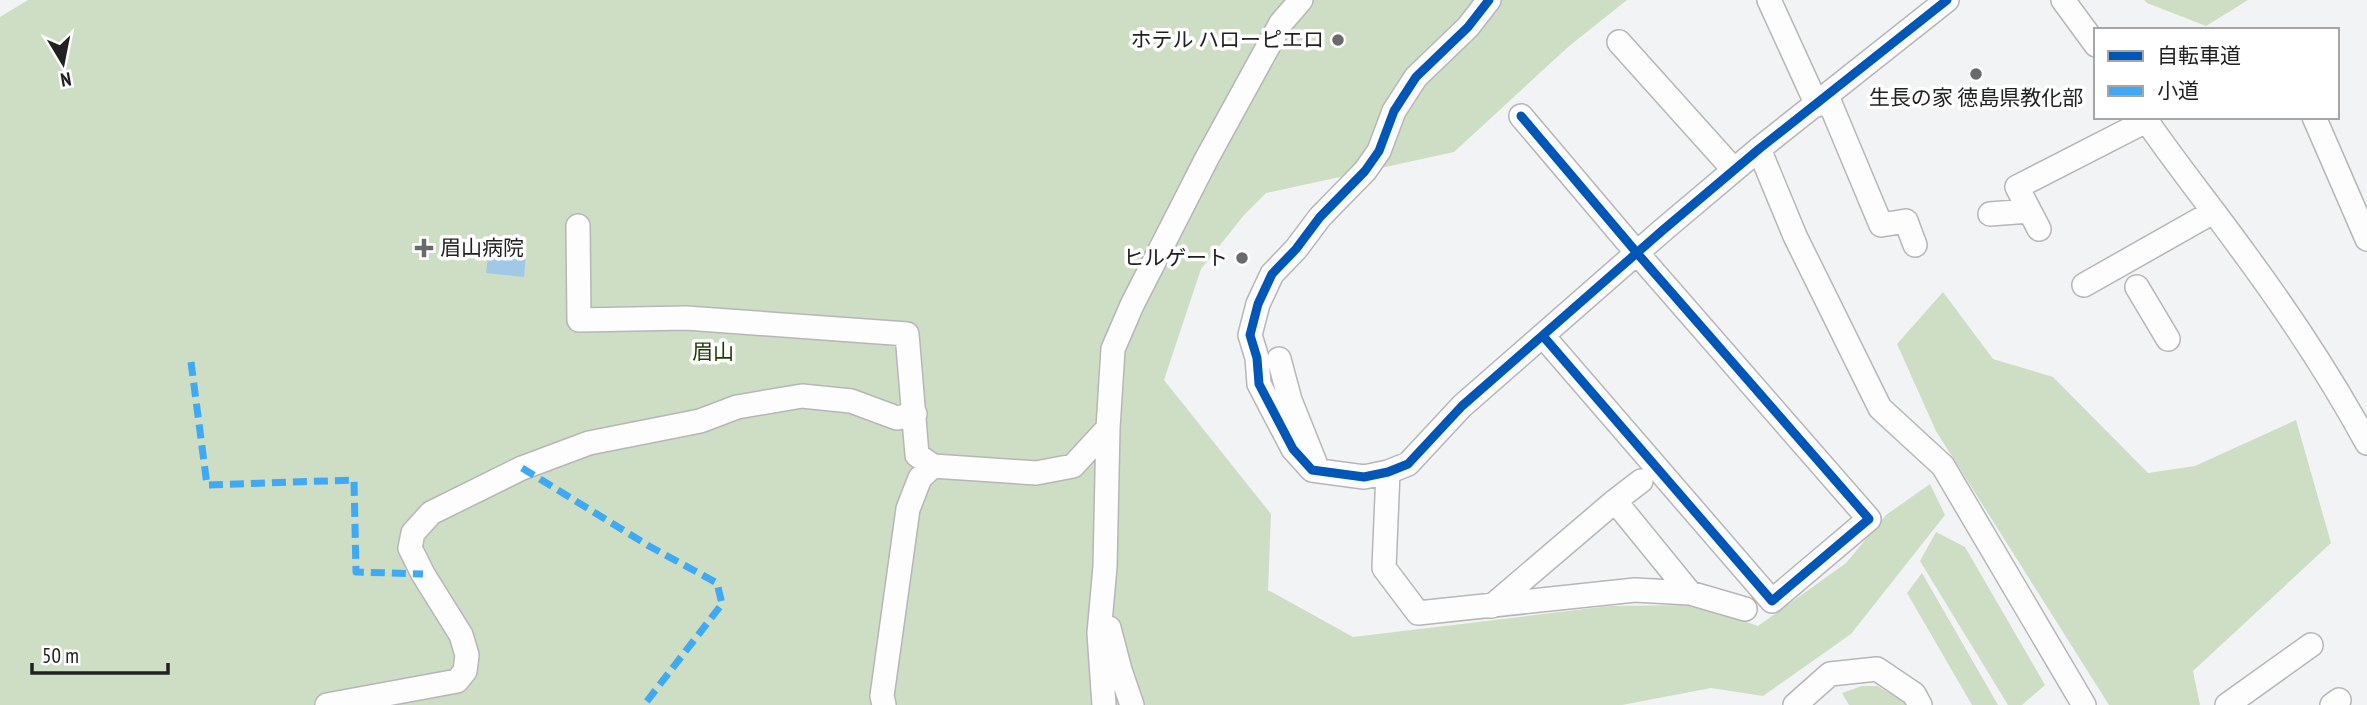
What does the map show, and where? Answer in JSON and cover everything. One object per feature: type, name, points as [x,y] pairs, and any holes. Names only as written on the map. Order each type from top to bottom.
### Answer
[{"type":"street","points":[[1104,705],[1099,633],[1113,349],[1132,305],[1207,158],[1281,23],[1301,0]]},
{"type":"street","points":[[1489,0],[1468,27],[1416,77],[1394,111],[1379,151],[1365,171],[1320,217],[1296,249],[1272,274],[1258,304],[1250,334],[1257,358],[1259,384],[1293,449],[1312,470],[1364,477],[1408,464],[1462,406],[1637,253],[1759,149],[1947,0]]},
{"type":"street","points":[[1769,0],[1822,100],[1881,225],[1906,220],[1915,245]]},
{"type":"street","points":[[2063,0],[2094,42]]},
{"type":"street","points":[[1619,42],[1734,170]]},
{"type":"street","points":[[1521,116],[1869,519],[1772,601],[1543,336]]},
{"type":"street","points":[[1990,214],[2034,220],[2017,187],[2145,119],[2305,340],[2367,443]]},
{"type":"street","points":[[2315,119],[2367,239]]},
{"type":"street","points":[[1759,149],[1795,236],[1880,408],[1943,466],[2084,705]]},
{"type":"street","points":[[2084,285],[2213,212]]},
{"type":"street","points":[[578,226],[579,320],[686,318],[907,334],[918,455],[933,466],[1036,473],[1073,466],[1108,428]]},
{"type":"street","points":[[2137,287],[2168,339]]},
{"type":"street","points":[[1279,359],[1290,400],[1318,471]]},
{"type":"street","points":[[327,705],[457,681],[465,671],[467,655],[461,635],[423,575],[410,548],[413,533],[431,513],[522,468],[589,443],[700,421],[737,407],[802,396],[851,401],[897,418],[915,414]]},
{"type":"street","points":[[884,705],[882,696],[908,509],[920,478],[933,466]]},
{"type":"street","points":[[1388,472],[1384,568],[1418,613],[1635,590],[1690,593],[1745,609]]},
{"type":"street","points":[[1492,606],[1641,481]]},
{"type":"street","points":[[1615,501],[1690,593]]},
{"type":"street","points":[[1102,600],[1132,705]]},
{"type":"street","points":[[2227,705],[2311,645]]},
{"type":"street","points":[[1795,705],[1830,674],[1877,669],[1914,694],[1920,705]]},
{"type":"green space","name":"眉山","points":[[28,0],[1627,0],[1568,47],[1454,152],[1266,193],[1244,215],[1201,269],[1164,380],[1271,514],[1268,590],[1353,637],[1610,606],[1696,605],[1758,626],[1846,563],[1886,515],[1930,484],[1945,515],[1851,634],[1763,696],[1711,688],[1622,705],[0,705],[0,17]]},
{"type":"green space","points":[[2144,0],[2248,0],[2206,26]]},
{"type":"green space","points":[[1943,292],[1993,359],[2053,377],[2148,473],[2195,466],[2296,420],[2331,543],[2193,671],[2200,705],[2109,705],[1936,431],[1897,344]]},
{"type":"green space","points":[[1936,532],[1965,547],[2045,685],[2022,705],[2008,705],[1920,561]]},
{"type":"green space","points":[[1922,573],[1998,705],[1972,705],[1907,593]]},
{"type":"green space","points":[[1862,686],[1877,686],[1910,705],[1849,705],[1842,693]]},
{"type":"water","points":[[489,250],[526,253],[524,277],[486,273]]},
{"type":"marked path","points":[[191,362],[207,485],[354,480],[356,572],[423,574]]},
{"type":"marked path","points":[[522,468],[649,546],[717,583],[722,604],[644,705]]},
{"type":"cycle path","points":[[1489,0],[1468,27],[1416,77],[1394,111],[1379,151],[1365,171],[1320,217],[1296,249],[1272,274],[1258,304],[1250,335],[1257,358],[1259,384],[1293,449],[1312,470],[1364,477],[1408,464],[1462,406],[1663,230],[1759,149],[1947,0]]},
{"type":"cycle path","points":[[1521,116],[1869,519],[1772,601],[1543,336]]},
{"type":"place","name":"ホテル ハローピエロ","points":[[1338,40]]},
{"type":"place","name":"生長の家 徳島県教化部","points":[[1976,74]]},
{"type":"place","name":"眉山病院","points":[[424,248]]},
{"type":"place","name":"ヒルゲート","points":[[1242,258]]}]
